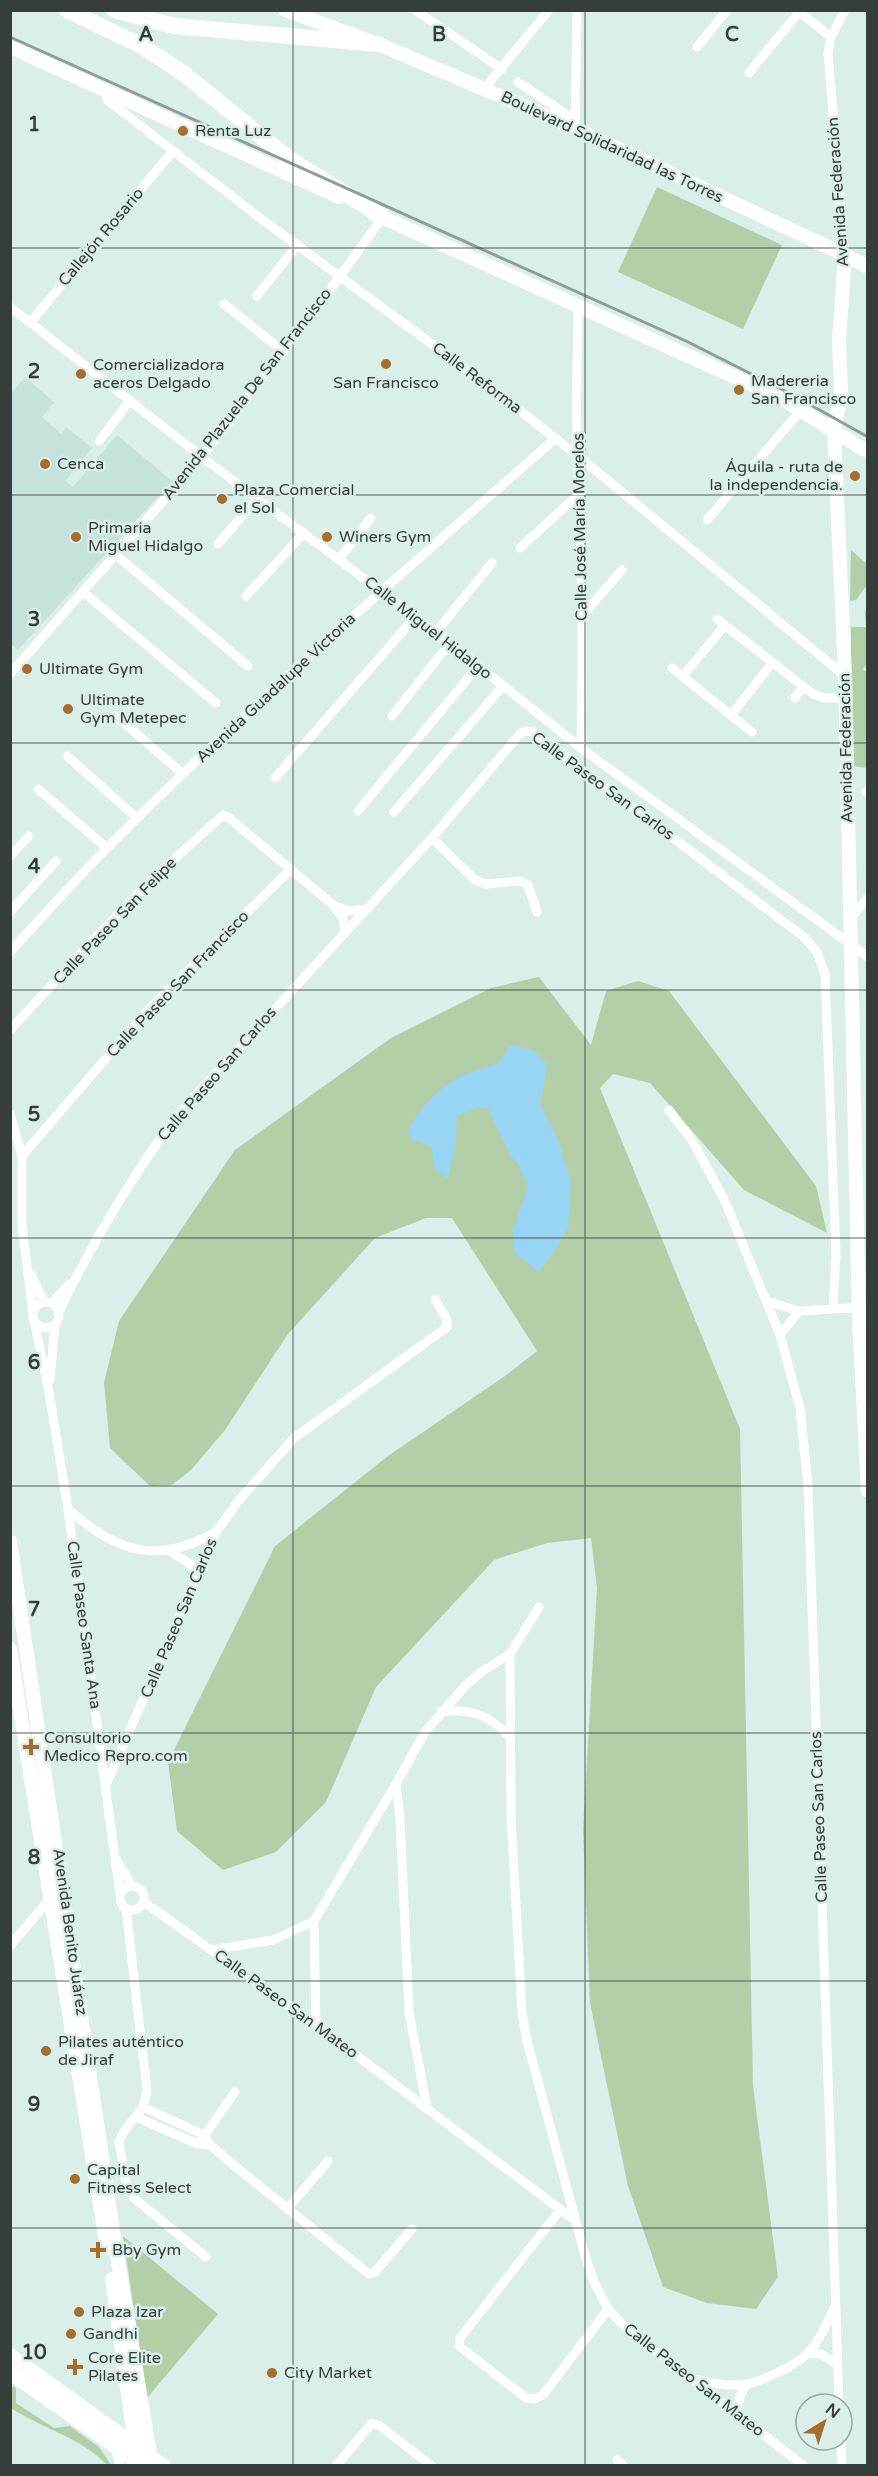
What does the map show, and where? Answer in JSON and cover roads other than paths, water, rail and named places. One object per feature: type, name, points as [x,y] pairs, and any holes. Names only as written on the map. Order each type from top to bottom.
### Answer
[{"type":"highway","points":[[67,10],[142,46],[167,62],[288,158],[383,217]]},
{"type":"highway","name":"Boulevard Solidaridad las Torres","points":[[114,10],[174,26],[378,45]]},
{"type":"main road","name":"Boulevard Solidaridad las Torres","points":[[285,10],[575,125],[867,267]]},
{"type":"main road","points":[[10,47],[781,398],[867,452]]},
{"type":"main road","name":"Avenida Federación","points":[[845,255],[838,340],[841,394],[834,431],[845,676],[859,1321],[867,1491]]},
{"type":"main road","name":"Avenida Benito Juárez","points":[[10,1541],[128,2384],[134,2444],[144,2463]]},
{"type":"main road","name":"Avenida Benito Juárez","points":[[10,1649],[58,1894],[114,2237],[144,2463]]},
{"type":"main road","points":[[10,2355],[134,2444]]},
{"type":"main road","points":[[10,2373],[115,2447],[144,2463],[164,2466]]},
{"type":"street","points":[[416,10],[502,69]]},
{"type":"street","points":[[484,89],[549,10]]},
{"type":"street","points":[[575,125],[577,10]]},
{"type":"street","points":[[697,47],[727,10]]},
{"type":"street","name":"Avenida Federación","points":[[845,10],[831,37],[828,53],[845,255]]},
{"type":"street","points":[[749,73],[798,11],[831,37]]},
{"type":"street","points":[[518,82],[575,125]]},
{"type":"street","name":"Calle Reforma","points":[[113,93],[107,100],[260,218],[556,438],[845,676]]},
{"type":"street","name":"Callejón Rosario","points":[[30,323],[173,151]]},
{"type":"street","name":"Avenida Plazuela De San Francisco","points":[[10,674],[202,457],[383,217]]},
{"type":"street","points":[[253,226],[260,218]]},
{"type":"street","points":[[257,296],[297,245]]},
{"type":"street","points":[[224,304],[283,351]]},
{"type":"street","name":"Calle José María Morelos","points":[[578,305],[577,455],[580,492],[582,616],[581,748]]},
{"type":"street","name":"Calle Miguel Hidalgo","points":[[10,308],[257,499],[436,632],[581,748],[867,957]]},
{"type":"street","points":[[99,441],[130,401]]},
{"type":"street","points":[[707,520],[801,410]]},
{"type":"street","name":"Avenida Guadalupe Victoria","points":[[10,952],[107,848],[183,774],[381,590],[556,438]]},
{"type":"street","points":[[520,548],[580,492]]},
{"type":"street","points":[[218,544],[257,499]]},
{"type":"street","points":[[339,559],[371,518]]},
{"type":"street","points":[[246,596],[304,533]]},
{"type":"street","points":[[116,555],[248,666]]},
{"type":"street","points":[[436,632],[492,563]]},
{"type":"street","points":[[582,616],[622,570]]},
{"type":"street","points":[[82,592],[216,703]]},
{"type":"street","points":[[275,778],[415,617]]},
{"type":"street","points":[[683,676],[721,622],[819,697],[844,698]]},
{"type":"street","points":[[392,716],[450,643]]},
{"type":"street","points":[[731,715],[772,663]]},
{"type":"street","points":[[358,811],[478,666]]},
{"type":"street","points":[[672,668],[752,732]]},
{"type":"street","points":[[394,812],[503,686]]},
{"type":"street","points":[[795,698],[803,687]]},
{"type":"street","points":[[116,716],[183,774]]},
{"type":"street","name":"Calle Paseo San Carlos","points":[[58,1314],[75,1278],[147,1155],[174,1119],[432,838],[521,732],[529,731],[812,945],[817,952],[825,974],[836,1254],[833,1308]]},
{"type":"street","points":[[68,756],[137,818]]},
{"type":"street","points":[[38,789],[107,848]]},
{"type":"street","name":"Calle Paseo San Felipe","points":[[10,1030],[152,880],[223,815],[291,869]]},
{"type":"street","points":[[10,856],[29,836]]},
{"type":"street","points":[[432,838],[475,880],[486,884],[520,881],[528,885],[537,912]]},
{"type":"street","points":[[10,912],[56,861]]},
{"type":"street","points":[[291,869],[332,904],[343,918],[345,933]]},
{"type":"street","name":"Calle Paseo San Francisco","points":[[22,1156],[146,1013],[291,869]]},
{"type":"street","points":[[849,920],[867,897]]},
{"type":"street","points":[[332,904],[349,911],[368,909]]},
{"type":"street","name":"Calle Paseo San Carlos","points":[[669,1110],[693,1142],[726,1201],[780,1335],[800,1408],[807,1486],[838,2392]]},
{"type":"street","name":"Calle Paseo Santa Ana","points":[[10,1114],[22,1156],[22,1226],[27,1265],[69,1509],[120,1895]]},
{"type":"street","name":"Calle Paseo Santa Ana","points":[[27,1265],[48,1303]]},
{"type":"street","name":"Calle Paseo San Carlos","points":[[48,1303],[75,1278]]},
{"type":"street","name":"Calle Paseo San Carlos","points":[[105,1787],[216,1532],[255,1482],[294,1438],[447,1327],[447,1320],[435,1299]]},
{"type":"street","points":[[767,1301],[799,1311],[867,1307]]},
{"type":"street","points":[[48,1303],[58,1314],[54,1324],[41,1326],[34,1316],[37,1306],[48,1303]]},
{"type":"street","points":[[780,1335],[799,1311]]},
{"type":"street","name":"Calle Paseo Santa Ana","points":[[49,1392],[54,1324]]},
{"type":"street","points":[[69,1509],[88,1527],[107,1539],[144,1550],[170,1551],[198,1542],[216,1532]]},
{"type":"street","points":[[170,1551],[191,1565],[197,1575]]},
{"type":"street","points":[[316,2025],[314,1921],[396,1784],[414,1749],[441,1711],[484,1670],[510,1654],[539,1607]]},
{"type":"street","points":[[510,1654],[512,1672],[511,1816],[522,2013],[527,2041],[573,2219]]},
{"type":"street","points":[[441,1711],[472,1711],[485,1716],[510,1737]]},
{"type":"street","points":[[396,1784],[400,1818],[409,2012],[427,2108]]},
{"type":"street","name":"Calle Paseo Santa Ana","points":[[116,1858],[132,1886]]},
{"type":"street","points":[[132,1886],[143,1893],[144,1902],[134,1911],[126,1909],[120,1903],[122,1890],[132,1886]]},
{"type":"street","points":[[10,1946],[58,1894]]},
{"type":"street","name":"Calle Paseo San Mateo","points":[[144,1902],[316,2025],[573,2219],[595,2284],[608,2309],[627,2330],[804,2466]]},
{"type":"street","points":[[126,1909],[147,2090],[143,2107],[124,2131],[119,2142],[127,2188],[135,2199],[206,2257]]},
{"type":"street","points":[[213,1950],[273,1940],[314,1921]]},
{"type":"street","points":[[201,2139],[235,2092]]},
{"type":"street","points":[[143,2107],[210,2145],[369,2274],[375,2272],[412,2229]]},
{"type":"street","points":[[136,2117],[201,2139]]},
{"type":"street","points":[[287,2208],[328,2161]]},
{"type":"street","points":[[560,2210],[460,2338],[459,2346],[526,2398],[538,2398],[608,2309]]},
{"type":"street","name":"Calle Paseo San Carlos","points":[[690,2378],[718,2384],[747,2384],[791,2367],[808,2353],[819,2338],[836,2303]]},
{"type":"street","points":[[808,2353],[821,2354],[837,2364]]},
{"type":"street","points":[[738,2414],[737,2405],[747,2384]]},
{"type":"street","points":[[336,2466],[372,2423],[380,2426],[432,2466]]},
{"type":"street","points":[[115,2447],[120,2466]]},
{"type":"water","points":[[510,1045],[533,1050],[548,1065],[540,1104],[558,1139],[571,1182],[569,1226],[555,1251],[539,1272],[515,1253],[513,1232],[528,1187],[520,1167],[509,1152],[488,1108],[477,1108],[457,1116],[455,1149],[448,1179],[434,1167],[432,1146],[413,1140],[408,1132],[435,1095],[457,1079],[499,1063]]},
{"type":"railway","points":[[10,37],[686,341],[791,394],[868,437]]},
{"type":"place","name":"Renta Luz","points":[[183,131]]},
{"type":"place","name":"San Francisco","points":[[386,364]]},
{"type":"place","name":"Comercializadora aceros Delgado","points":[[81,374]]},
{"type":"place","name":"Madereria San Francisco","points":[[739,390]]},
{"type":"place","name":"Cenca","points":[[45,464]]},
{"type":"place","name":"Águila - ruta de la independencia.","points":[[855,476]]},
{"type":"place","name":"Plaza Comercial el Sol","points":[[222,499]]},
{"type":"place","name":"Primaria Miguel Hidalgo","points":[[76,537]]},
{"type":"place","name":"Winers Gym","points":[[327,537]]},
{"type":"place","name":"Ultimate Gym","points":[[27,669]]},
{"type":"place","name":"Ultimate Gym Metepec","points":[[68,709]]},
{"type":"place","name":"Consultorio Medico Repro.com","points":[[31,1747]]},
{"type":"place","name":"Pilates auténtico de Jiraf","points":[[46,2051]]},
{"type":"place","name":"Capital Fitness Select","points":[[75,2179]]},
{"type":"place","name":"Bby Gym","points":[[98,2250]]},
{"type":"place","name":"Plaza Izar","points":[[79,2312]]},
{"type":"place","name":"Gandhi","points":[[71,2334]]},
{"type":"place","name":"Core Elite Pilates","points":[[75,2367]]},
{"type":"place","name":"City Market","points":[[272,2373]]}]
